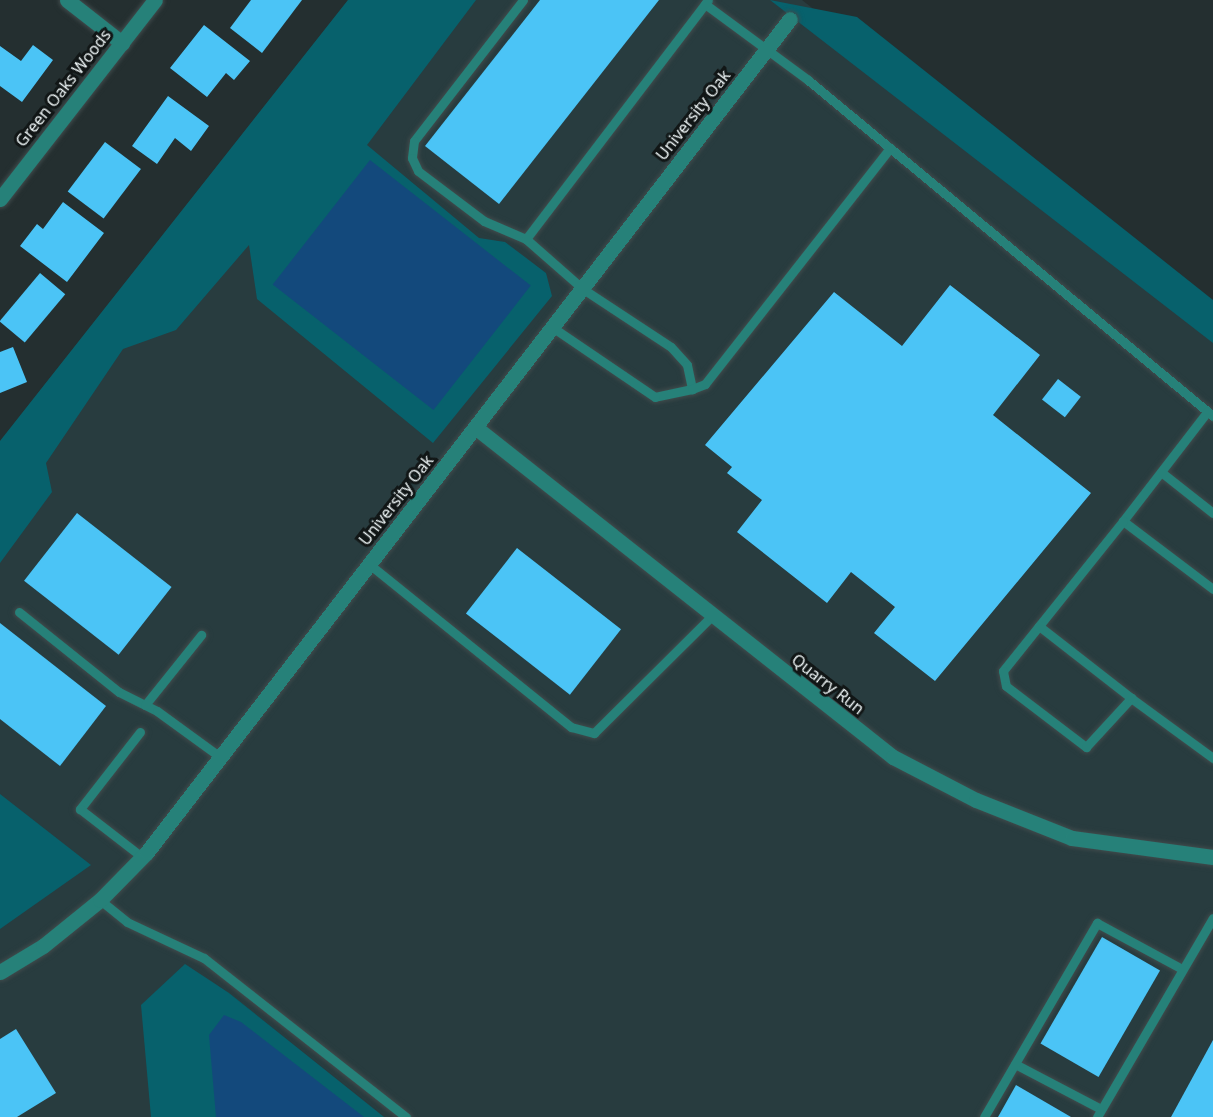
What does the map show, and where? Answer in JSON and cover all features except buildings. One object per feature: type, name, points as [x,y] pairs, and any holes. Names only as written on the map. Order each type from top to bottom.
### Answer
[{"type":"street","points":[[67,0],[122,43]]},
{"type":"street","name":"Green Oaks Woods","points":[[0,199],[155,0]]},
{"type":"street","name":"University Oak","points":[[0,972],[43,946],[100,900],[142,857],[790,19]]},
{"type":"street","name":"Quarry Run","points":[[475,427],[893,757],[976,800],[1072,838],[1213,857]]},
{"type":"lane","points":[[523,0],[414,141],[412,158],[418,171],[484,221],[526,239],[583,289],[671,347],[687,364],[692,389]]},
{"type":"lane","points":[[526,239],[706,2],[890,148],[1210,414],[1003,671],[1006,686],[1086,747],[1131,698]]},
{"type":"lane","points":[[552,327],[656,397],[705,384],[890,148]]},
{"type":"lane","points":[[1161,472],[1213,513]]},
{"type":"lane","points":[[1123,521],[1213,589]]},
{"type":"lane","points":[[369,564],[571,727],[594,733],[712,616]]},
{"type":"lane","points":[[19,612],[119,692],[145,705],[220,757]]},
{"type":"lane","points":[[1039,626],[1213,758]]},
{"type":"lane","points":[[145,705],[201,635]]},
{"type":"lane","points":[[140,732],[80,809],[142,857]]},
{"type":"lane","points":[[100,900],[127,922],[204,958],[406,1117]]},
{"type":"lane","points":[[1015,1064],[1099,1113],[1213,918]]},
{"type":"lane","points":[[984,1117],[1097,923],[1182,969]]},
{"type":"shaded area","points":[[348,0],[802,0],[1213,322],[1213,1117],[0,1117],[0,441]]},
{"type":"shaded area","points":[[348,0],[476,0],[367,145],[479,238],[505,242],[546,273],[552,296],[433,443],[257,299],[249,245],[176,330],[123,349],[46,463],[52,492],[0,563],[0,441]]},
{"type":"shaded area","points":[[770,0],[857,17],[1213,300],[1213,343]]},
{"type":"shaded area","points":[[370,160],[531,286],[433,410],[273,285]]},
{"type":"shaded area","points":[[0,794],[91,865],[0,929]]},
{"type":"shaded area","points":[[185,964],[229,993],[384,1117],[151,1117],[141,1005]]},
{"type":"shaded area","points":[[224,1015],[241,1022],[364,1117],[216,1117],[209,1035]]}]
